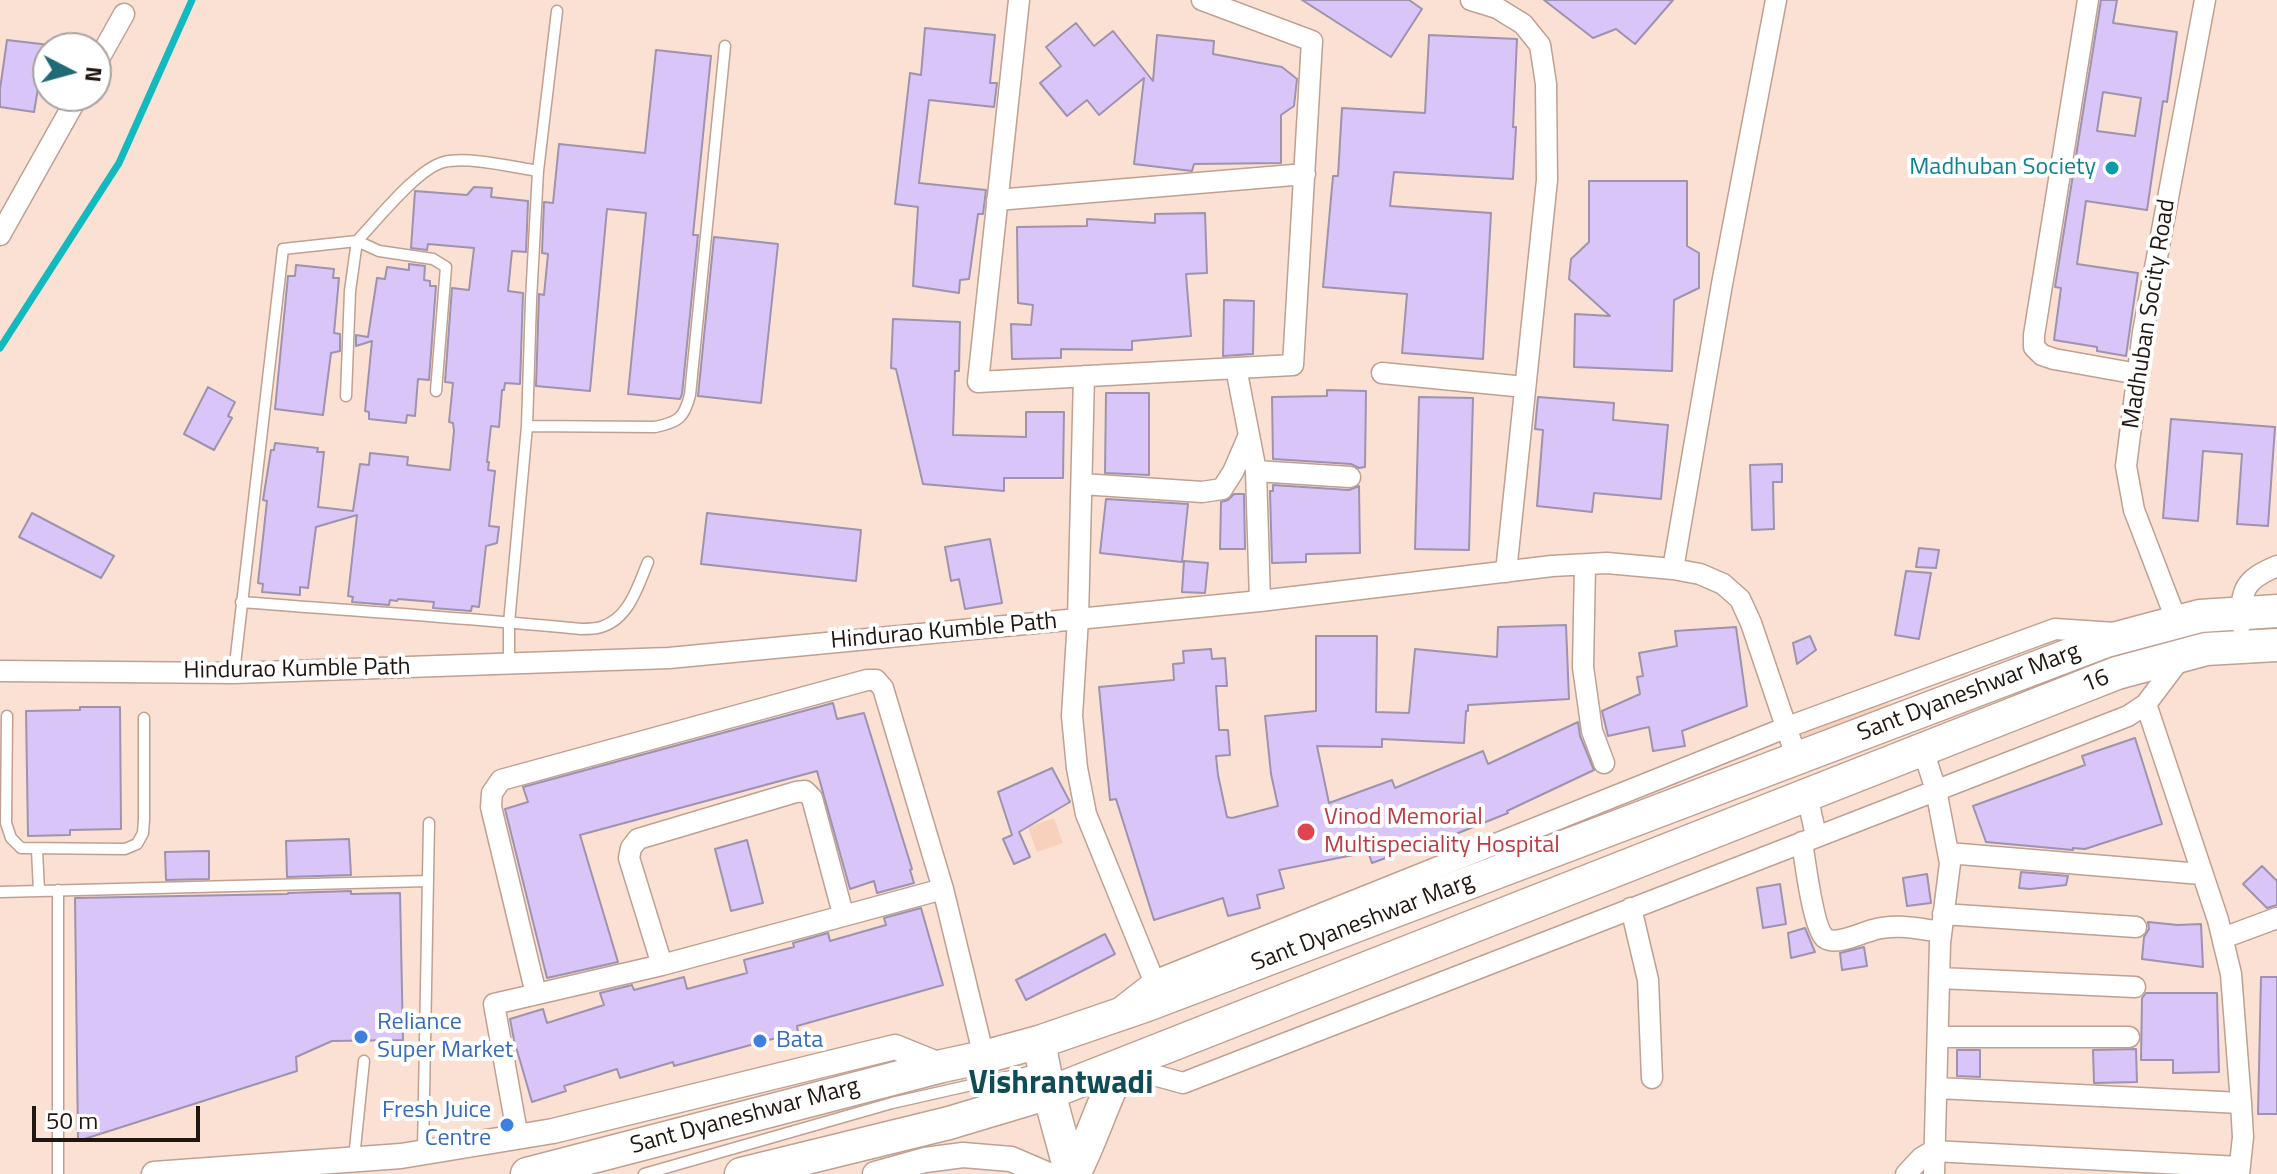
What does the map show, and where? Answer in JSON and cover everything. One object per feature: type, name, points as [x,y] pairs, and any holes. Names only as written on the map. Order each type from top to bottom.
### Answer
[{"type":"main road","name":"Sant Dyaneshwar Marg","points":[[741,1174],[949,1123],[1044,1068],[1107,1019],[2106,641],[2200,616],[2277,611]]},
{"type":"main road","name":"16","points":[[1923,750],[2117,673],[2206,649],[2277,645]]},
{"type":"main road","name":"Sant Dyaneshwar Marg","points":[[527,1174],[984,1057],[1044,1068],[1121,1066],[1923,750]]},
{"type":"main road","points":[[1073,1174],[1087,1149],[1121,1066]]},
{"type":"main road","points":[[1044,1068],[1073,1174]]},
{"type":"street","points":[[1019,0],[978,382],[1293,365],[1312,41],[1202,0]]},
{"type":"street","points":[[1471,0],[1497,8],[1523,24],[1540,45],[1546,84],[1547,180],[1506,572]]},
{"type":"street","points":[[1673,569],[1722,284],[1776,0]]},
{"type":"street","points":[[2088,0],[2034,347],[2042,355],[2054,359],[2138,374]]},
{"type":"street","name":"Madhuban Socity Road","points":[[2177,622],[2134,510],[2126,466],[2143,332],[2205,0]]},
{"type":"street","points":[[112,35],[124,14]]},
{"type":"street","points":[[0,235],[69,112]]},
{"type":"street","points":[[997,200],[1305,174]]},
{"type":"street","points":[[1236,368],[1256,471],[1260,601]]},
{"type":"street","points":[[1382,373],[1525,387]]},
{"type":"street","points":[[1084,376],[1078,619],[1072,716],[1077,768],[1086,814],[1154,981]]},
{"type":"street","points":[[1082,484],[1202,492],[1222,489],[1249,435]]},
{"type":"street","points":[[1256,471],[1350,477]]},
{"type":"street","name":"Hindurao Kumble Path","points":[[0,671],[234,673],[669,658],[1260,601],[1607,563],[1700,574],[1723,584],[1740,599],[1797,759]]},
{"type":"street","points":[[1585,565],[1583,667],[1592,731],[1604,763]]},
{"type":"street","points":[[2241,646],[2242,594],[2248,582],[2277,566]]},
{"type":"street","points":[[1107,1019],[1154,981],[1785,728],[2055,629],[2131,634]]},
{"type":"street","points":[[1121,1066],[1183,1083],[2128,716],[2146,704],[2183,655]]},
{"type":"street","points":[[536,994],[491,807],[492,793],[501,780],[876,680],[883,688],[943,889],[984,1057]]},
{"type":"street","points":[[1906,1174],[1921,1158],[1933,1151],[2240,1171],[2243,1137],[2231,974],[2223,938],[2146,704]]},
{"type":"street","points":[[1923,750],[1936,790],[1950,863],[1939,978],[1934,1174]]},
{"type":"street","points":[[662,965],[629,858],[631,848],[638,839],[796,792],[805,791],[812,798],[843,914]]},
{"type":"street","points":[[1807,795],[1817,924],[1825,937],[1833,940],[1883,927],[1942,923],[2136,927]]},
{"type":"street","points":[[1948,853],[2201,874]]},
{"type":"street","points":[[518,1138],[494,1004],[662,965],[943,889]]},
{"type":"street","points":[[1631,908],[1648,980],[1652,1078]]},
{"type":"street","points":[[2223,938],[2277,918]]},
{"type":"street","points":[[1939,978],[2135,987]]},
{"type":"street","points":[[1938,1037],[2129,1037]]},
{"type":"street","points":[[154,1174],[354,1160],[518,1138],[895,1047],[942,1066]]},
{"type":"street","points":[[1937,1088],[2241,1103]]},
{"type":"street","points":[[875,1174],[925,1160],[963,1155],[1011,1159],[1046,1174]]},
{"type":"lane","points":[[509,664],[509,623],[527,426],[538,171],[557,11]]},
{"type":"lane","points":[[527,426],[655,427],[672,423],[685,413],[690,395],[725,46]]},
{"type":"lane","points":[[346,396],[350,291],[357,241],[423,172],[443,162],[462,160],[538,171]]},
{"type":"lane","points":[[234,673],[283,249],[357,241],[379,251],[433,259],[446,267],[436,391]]},
{"type":"lane","points":[[241,602],[581,629],[601,627],[622,615],[635,595],[648,562]]},
{"type":"lane","points":[[7,716],[6,823],[11,838],[21,848],[37,850],[125,849],[137,844],[143,833],[144,819],[144,718]]},
{"type":"lane","points":[[423,1153],[429,823]]},
{"type":"lane","points":[[37,850],[39,891]]},
{"type":"lane","points":[[0,892],[428,881]]},
{"type":"lane","points":[[58,890],[58,1174]]},
{"type":"lane","points":[[354,1160],[364,1061]]},
{"type":"lane","points":[[644,1174],[892,1103],[1044,1068]]},
{"type":"shaded area","points":[[1886,697],[1891,709],[1802,744],[1799,729]]},
{"type":"shaded area","points":[[1054,818],[1063,843],[1037,852],[1028,827]]},
{"type":"building","points":[[1302,0],[1409,0],[1422,9],[1391,57]]},
{"type":"building","points":[[1544,0],[1673,0],[1635,44],[1616,29],[1593,38]]},
{"type":"building","name":"Madhuban Society","points":[[2101,0],[2117,0],[2113,23],[2177,32],[2147,210],[2086,201],[2077,264],[2138,273],[2126,356],[2097,351],[2097,347],[2054,340],[2061,288],[2055,287]],"holes":[[[2103,92],[2141,98],[2135,136],[2097,131]]]},
{"type":"building","points":[[1076,23],[1094,46],[1113,31],[1153,81],[1157,35],[1214,41],[1213,54],[1282,67],[1297,79],[1294,106],[1281,115],[1281,163],[1194,164],[1192,171],[1134,164],[1144,78],[1099,115],[1087,100],[1067,116],[1040,83],[1061,66],[1046,47]]},
{"type":"building","points":[[925,28],[995,35],[990,83],[997,83],[994,107],[929,100],[919,183],[986,190],[983,214],[978,214],[969,279],[960,280],[959,293],[913,286],[918,207],[895,204],[910,73],[921,75]]},
{"type":"building","points":[[1429,35],[1517,39],[1513,179],[1394,172],[1390,206],[1491,213],[1483,359],[1402,353],[1407,294],[1323,287],[1333,176],[1338,176],[1342,108],[1425,113]]},
{"type":"building","points":[[7,40],[32,43],[32,112],[0,107]]},
{"type":"building","points":[[656,50],[711,56],[693,235],[698,235],[682,394],[680,399],[628,394],[646,213],[607,209],[590,391],[536,386],[539,294],[544,295],[548,254],[542,253],[544,202],[553,203],[559,144],[645,153]]},
{"type":"building","points":[[1589,181],[1687,181],[1687,246],[1699,253],[1699,288],[1674,300],[1672,371],[1574,367],[1575,314],[1610,316],[1569,279],[1571,259],[1589,242]]},
{"type":"building","points":[[474,187],[492,188],[491,197],[528,201],[526,252],[512,251],[508,291],[523,293],[520,384],[505,383],[499,427],[491,426],[487,462],[488,470],[495,471],[489,526],[499,527],[497,543],[486,546],[479,607],[472,606],[471,611],[433,608],[434,602],[398,599],[390,600],[389,605],[352,602],[353,597],[348,596],[357,515],[316,527],[308,588],[300,587],[300,595],[262,592],[263,584],[258,583],[267,501],[263,500],[271,450],[274,450],[275,443],[318,448],[317,452],[324,452],[318,507],[353,511],[360,464],[369,465],[370,453],[408,457],[407,465],[450,470],[454,431],[453,423],[449,422],[453,383],[445,382],[452,288],[469,290],[474,248],[428,244],[427,250],[411,248],[415,191],[467,195]]},
{"type":"building","points":[[1205,213],[1207,273],[1186,274],[1191,336],[1132,341],[1132,350],[1061,349],[1061,358],[1012,359],[1011,324],[1031,325],[1033,305],[1018,303],[1017,227],[1087,226],[1087,219],[1155,223],[1155,214]]},
{"type":"building","points":[[714,237],[778,244],[761,403],[698,396]]},
{"type":"building","points":[[409,264],[425,266],[424,280],[430,281],[430,286],[436,286],[429,380],[418,379],[415,416],[407,415],[406,423],[369,419],[369,412],[365,411],[372,341],[356,346],[356,335],[368,337],[377,278],[385,279],[387,267],[409,270]]},
{"type":"building","points":[[296,265],[334,269],[333,278],[339,278],[334,333],[340,334],[340,351],[331,353],[323,415],[275,409],[288,276],[295,276]]},
{"type":"building","points":[[1224,300],[1254,301],[1253,354],[1223,356]]},
{"type":"building","points":[[893,319],[960,322],[953,435],[1026,437],[1026,412],[1064,412],[1063,478],[1004,478],[1004,491],[923,484],[896,369],[891,368]]},
{"type":"building","points":[[208,387],[235,402],[228,416],[232,418],[214,450],[184,434]]},
{"type":"building","points":[[1327,390],[1366,391],[1365,467],[1273,459],[1272,397],[1327,396]]},
{"type":"building","points":[[1106,393],[1149,393],[1149,475],[1105,473]]},
{"type":"building","points":[[1419,397],[1473,398],[1469,550],[1415,549]]},
{"type":"building","points":[[1538,397],[1614,403],[1613,420],[1668,425],[1661,499],[1594,493],[1592,512],[1537,506],[1543,430],[1535,429]]},
{"type":"building","points":[[2171,419],[2275,427],[2268,526],[2237,524],[2242,454],[2203,451],[2198,521],[2163,518]]},
{"type":"building","points":[[1782,464],[1782,482],[1773,482],[1774,529],[1752,530],[1750,465]]},
{"type":"building","points":[[1273,485],[1349,490],[1359,486],[1360,553],[1306,554],[1306,562],[1272,563],[1270,491],[1273,491]]},
{"type":"building","points":[[1234,494],[1244,494],[1245,549],[1220,549],[1221,502]]},
{"type":"building","points":[[1106,499],[1188,504],[1182,562],[1100,553]]},
{"type":"building","points":[[32,513],[114,556],[101,578],[19,537]]},
{"type":"building","points":[[707,513],[861,530],[856,581],[701,564]]},
{"type":"building","points":[[990,539],[1002,603],[965,609],[959,579],[951,581],[945,547]]},
{"type":"building","points":[[1919,548],[1939,550],[1936,568],[1916,567]]},
{"type":"building","points":[[1184,561],[1208,563],[1205,593],[1182,592]]},
{"type":"building","points":[[1906,571],[1931,573],[1919,639],[1895,635]]},
{"type":"building","points":[[1566,625],[1569,699],[1468,705],[1464,743],[1382,739],[1382,747],[1317,746],[1329,803],[1392,780],[1395,788],[1483,751],[1488,764],[1578,722],[1580,736],[1594,770],[1508,813],[1372,863],[1368,852],[1279,870],[1284,888],[1257,895],[1260,908],[1228,916],[1223,898],[1154,920],[1116,799],[1110,800],[1099,687],[1174,680],[1173,664],[1184,663],[1183,651],[1211,649],[1212,659],[1225,658],[1227,686],[1216,686],[1219,730],[1228,730],[1230,755],[1216,756],[1227,817],[1232,818],[1278,806],[1265,716],[1316,711],[1316,636],[1377,636],[1376,712],[1409,713],[1415,649],[1497,657],[1498,627]]},
{"type":"building","points":[[1736,627],[1747,706],[1682,731],[1685,746],[1653,751],[1649,727],[1608,736],[1602,711],[1640,694],[1637,677],[1643,676],[1639,653],[1677,646],[1675,631]]},
{"type":"building","points":[[1810,636],[1816,650],[1797,664],[1793,643]]},
{"type":"building","points":[[833,703],[837,719],[864,713],[914,883],[877,893],[874,881],[850,889],[817,771],[580,835],[618,962],[547,978],[505,809],[528,802],[523,787]]},
{"type":"building","points":[[80,707],[120,707],[121,829],[70,830],[70,835],[28,836],[26,711],[80,710]]},
{"type":"building","points":[[2135,738],[2162,824],[2085,849],[1986,842],[1973,806],[2085,765],[2082,756]]},
{"type":"building","points":[[1052,768],[1070,802],[1019,832],[1030,857],[1014,864],[1003,839],[1012,835],[998,792]]},
{"type":"building","points":[[349,839],[351,875],[287,877],[286,841]]},
{"type":"building","points":[[747,840],[763,903],[731,911],[715,849]]},
{"type":"building","points":[[209,851],[209,879],[166,880],[165,852]]},
{"type":"building","points":[[2262,866],[2277,881],[2277,905],[2267,908],[2243,884]]},
{"type":"building","points":[[2021,872],[2068,876],[2066,885],[2030,889],[2019,888]]},
{"type":"building","points":[[1927,874],[1931,903],[1907,906],[1903,878]]},
{"type":"building","points":[[1780,884],[1786,924],[1763,928],[1757,888]]},
{"type":"building","points":[[351,891],[351,894],[400,893],[403,1040],[332,1041],[296,1057],[297,1071],[78,1141],[75,898]]},
{"type":"building","points":[[921,908],[943,985],[797,1026],[798,1032],[674,1066],[673,1062],[620,1078],[617,1069],[564,1086],[566,1091],[532,1102],[510,1019],[543,1009],[547,1023],[604,1005],[600,993],[632,985],[634,990],[684,977],[687,989],[747,973],[744,960],[794,947],[793,943],[828,933],[830,941],[886,925],[884,918]]},
{"type":"building","points":[[2148,922],[2201,924],[2203,967],[2142,959]]},
{"type":"building","points":[[1805,928],[1815,952],[1791,958],[1788,933]]},
{"type":"building","points":[[1105,934],[1115,954],[1026,1000],[1016,980]]},
{"type":"building","points":[[1864,947],[1867,966],[1842,970],[1840,953]]},
{"type":"building","points":[[2261,977],[2277,977],[2277,1114],[2258,1114]]},
{"type":"building","points":[[2146,993],[2217,993],[2219,1072],[2173,1073],[2173,1060],[2141,1060],[2142,998]]},
{"type":"building","points":[[2136,1049],[2137,1082],[2094,1083],[2093,1050]]},
{"type":"building","points":[[1957,1050],[1980,1050],[1980,1077],[1957,1076]]},
{"type":"waterway","points":[[0,348],[119,163],[192,0]]},
{"type":"place","name":"Madhuban Society","points":[[2112,168]]},
{"type":"place","name":"Vinod Memorial Multispeciality Hospital","points":[[1306,832]]},
{"type":"place","name":"Reliance Super Market","points":[[361,1037]]},
{"type":"place","name":"Bata","points":[[760,1041]]},
{"type":"place","name":"Fresh Juice Centre","points":[[507,1125]]},
{"type":"district","name":"Vishrantwadi","points":[[1061,1085]]}]
